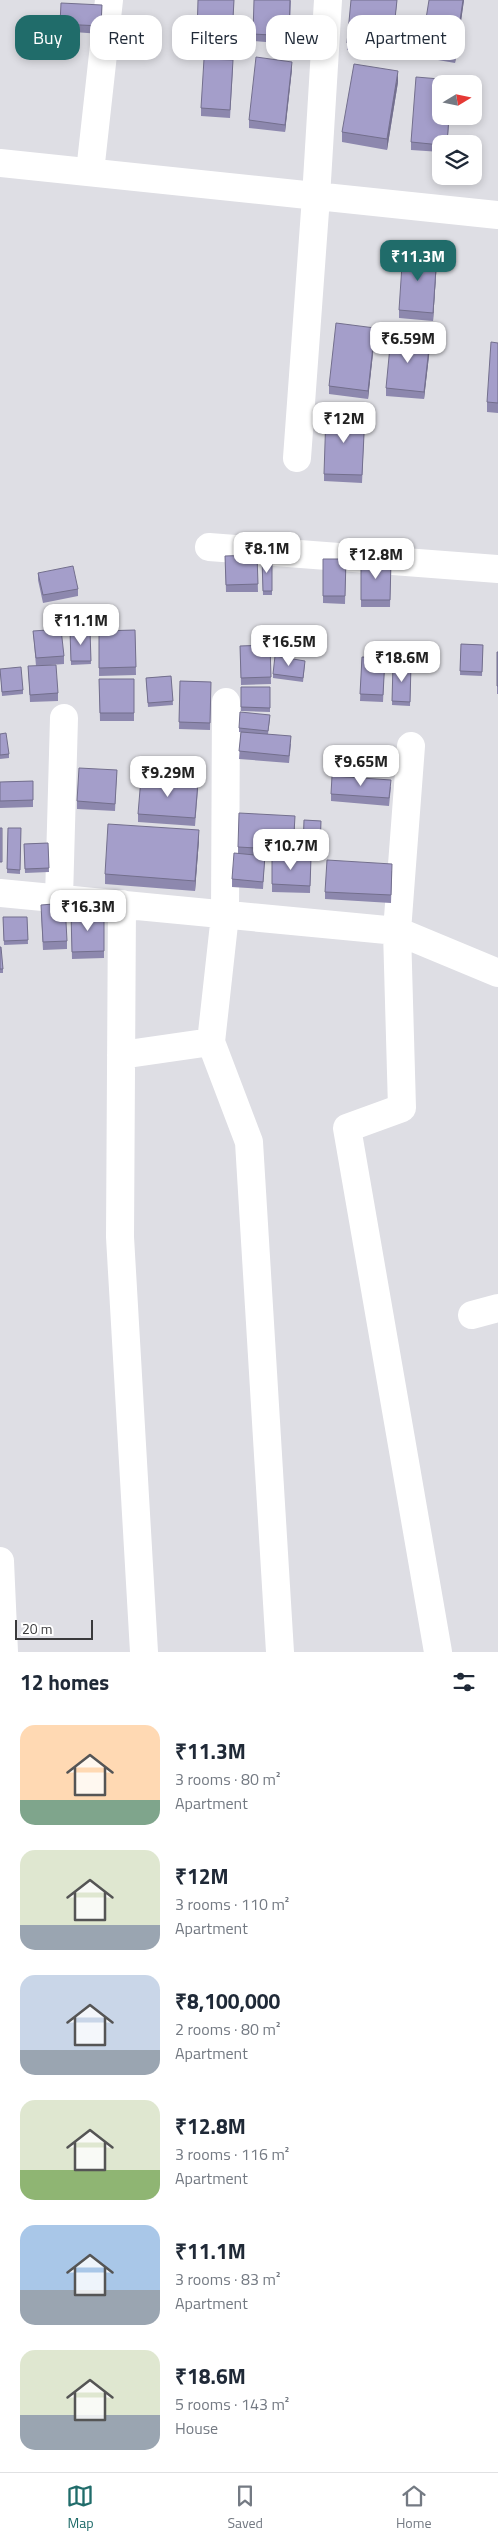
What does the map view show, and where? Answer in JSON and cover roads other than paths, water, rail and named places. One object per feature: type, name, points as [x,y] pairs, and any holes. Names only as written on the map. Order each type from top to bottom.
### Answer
[{"type":"street","points":[[90,172],[109,0]]},
{"type":"street","points":[[297,458],[328,0]]},
{"type":"street","points":[[0,163],[498,215]]},
{"type":"street","points":[[209,547],[498,569]]},
{"type":"street","points":[[226,702],[225,915],[211,1042],[249,1142],[280,1652]]},
{"type":"street","points":[[59,898],[64,718]]},
{"type":"street","points":[[411,746],[397,930],[402,1108],[347,1128],[438,1652]]},
{"type":"street","points":[[0,893],[397,930],[498,973]]},
{"type":"street","points":[[122,904],[120,1237],[144,1652]]},
{"type":"street","points":[[121,1055],[211,1042]]},
{"type":"street","points":[[472,1315],[498,1308]]},
{"type":"street","points":[[0,1561],[4,1652]]}]
